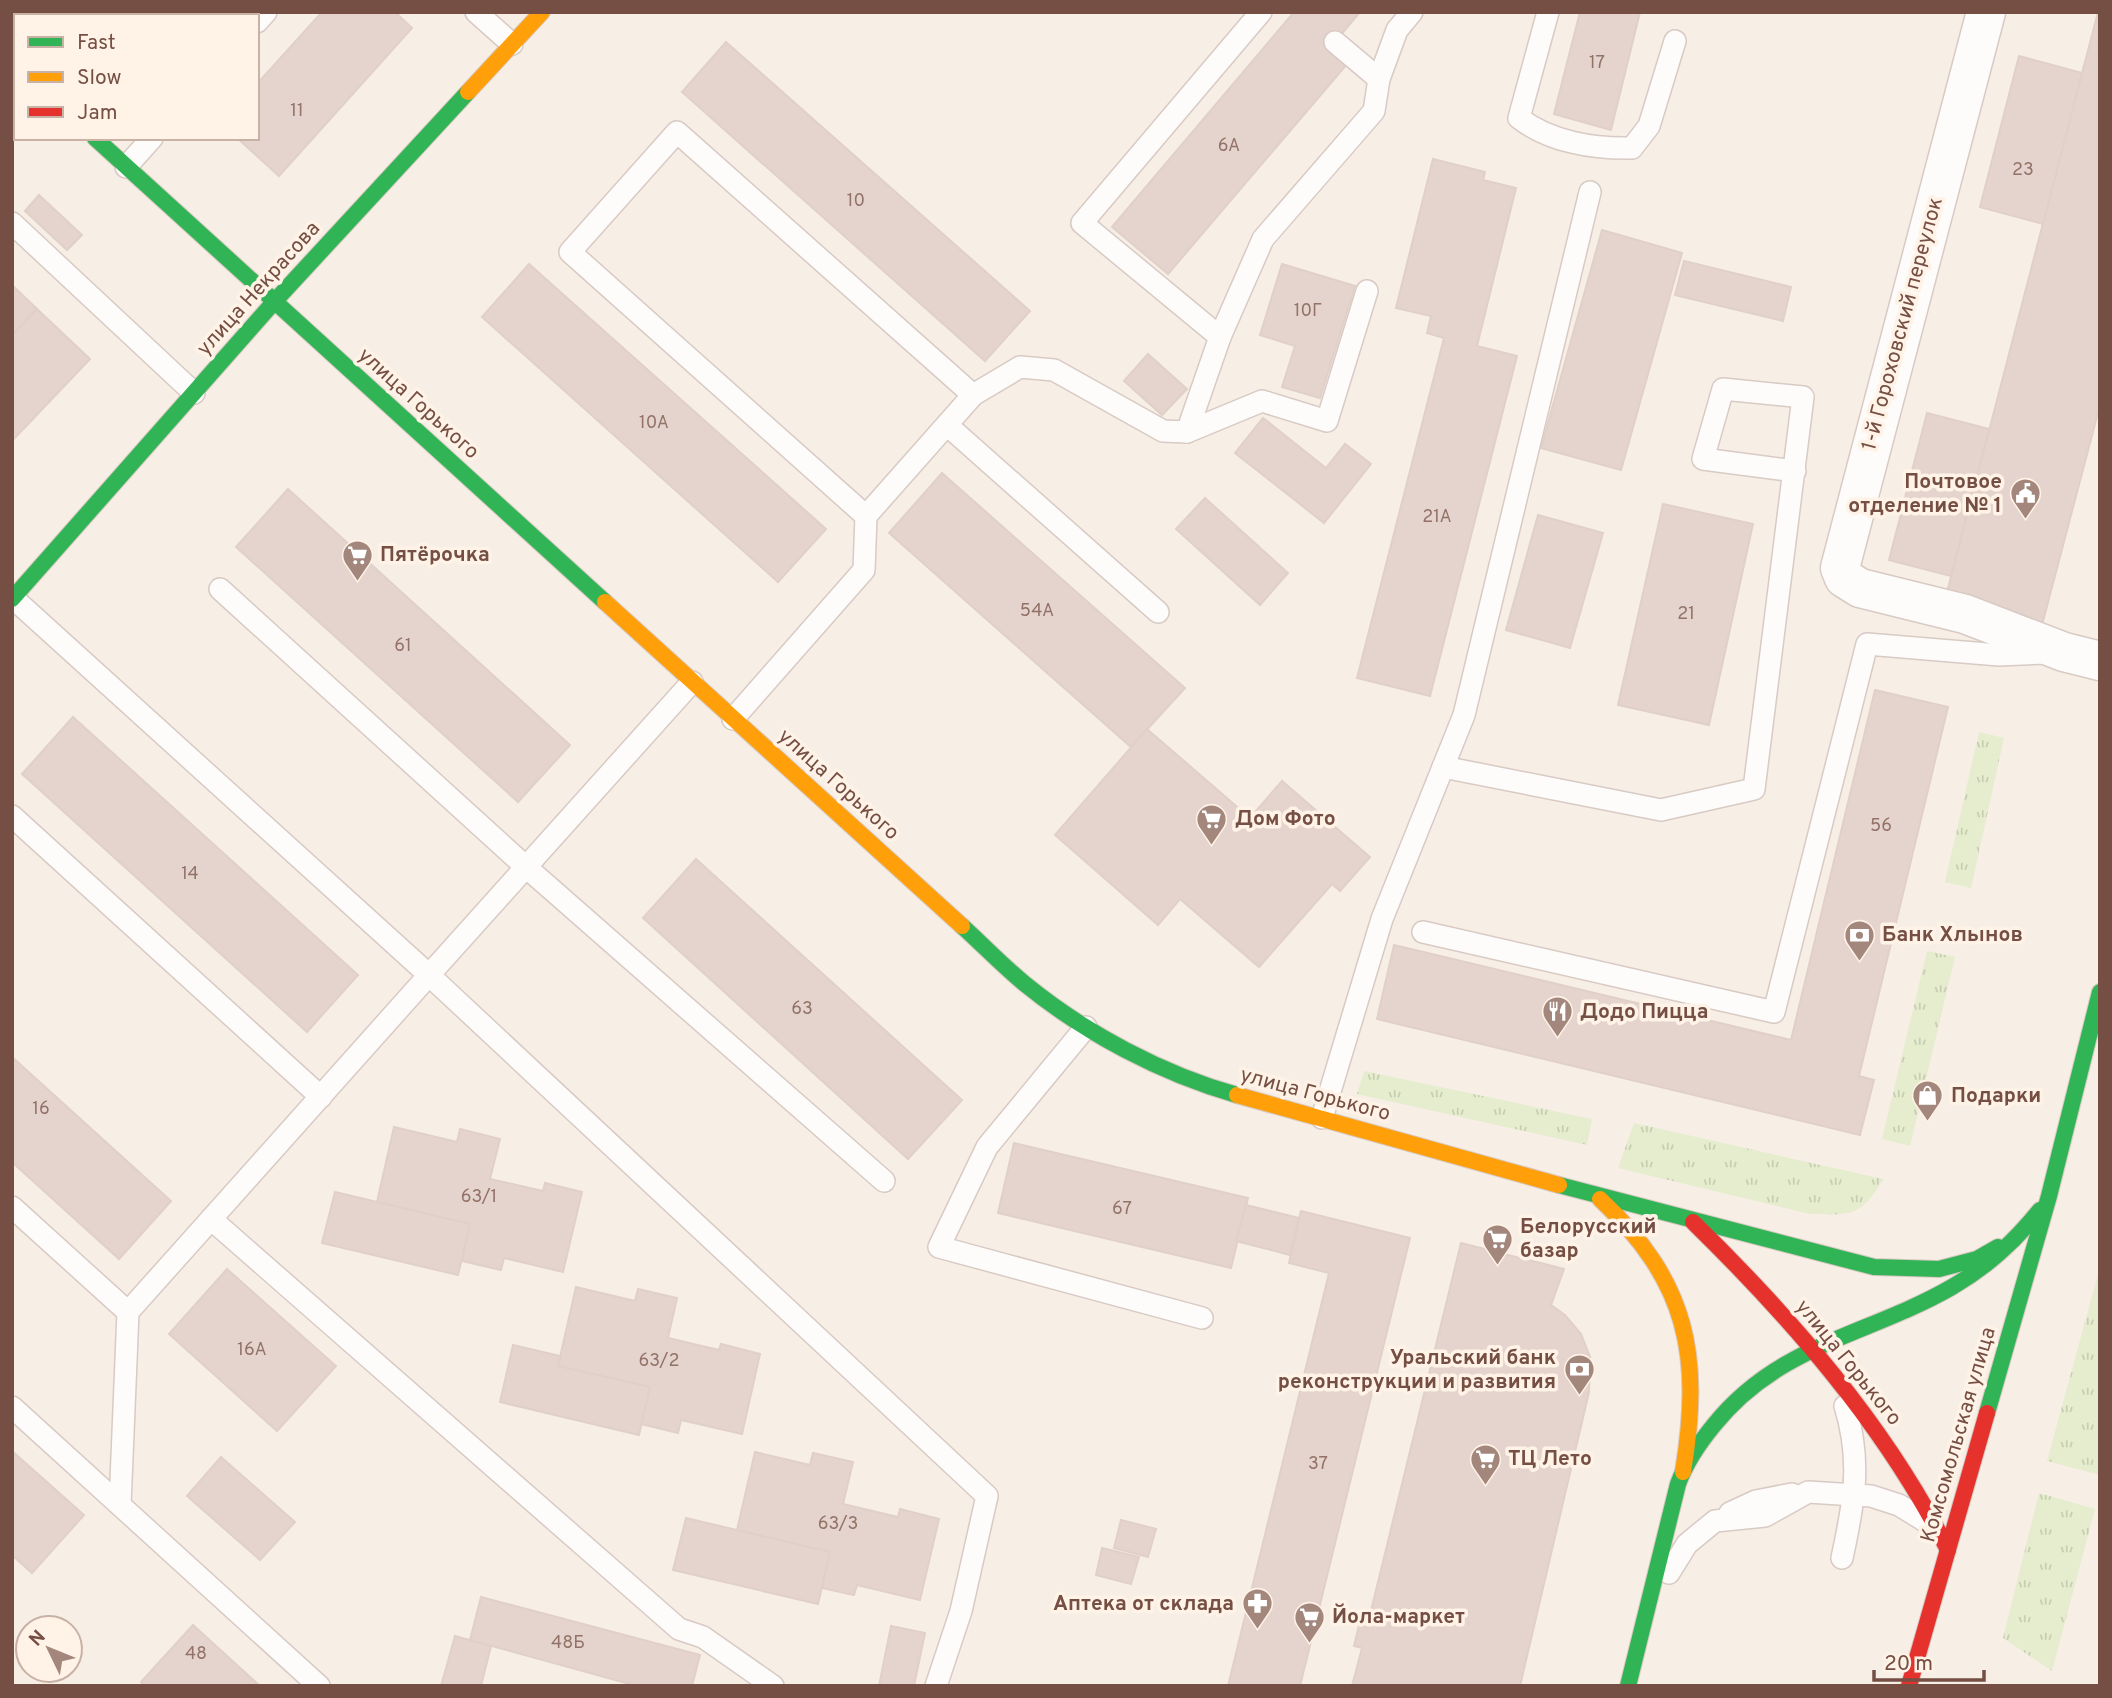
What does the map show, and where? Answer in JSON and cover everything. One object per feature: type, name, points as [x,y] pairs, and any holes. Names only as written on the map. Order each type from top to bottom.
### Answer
[{"type":"street","name":"улица Некрасова","points":[[13,598],[274,302],[542,12]]},
{"type":"street","name":"1-й Гороховский переулок","points":[[1986,12],[1840,568],[1844,578],[1860,588],[1975,617],[2082,657]]},
{"type":"street","name":"улица Горького","points":[[97,140],[1025,984],[1086,1027],[1181,1076],[1595,1195],[1874,1267],[1939,1269],[1977,1259],[2026,1230]]},
{"type":"street","name":"Комсомольская улица","points":[[1909,1686],[1945,1544],[2049,1196],[2100,992]]},
{"type":"street","name":"Комсомольская улица","points":[[1595,1195],[1638,1235],[1656,1260],[1682,1319],[1693,1371],[1690,1437],[1683,1472],[1628,1686]]},
{"type":"street","name":"Комсомольская улица","points":[[1683,1472],[1711,1427],[1738,1396],[1772,1371],[1811,1350],[1953,1289],[1987,1266],[2026,1230],[2049,1196]]},
{"type":"street","name":"улица Горького","points":[[1691,1220],[1761,1289],[1825,1367],[1892,1453],[1926,1504],[1945,1544]]},
{"type":"lane","points":[[477,12],[512,44]]},
{"type":"lane","points":[[1220,337],[1082,223],[1261,12]]},
{"type":"lane","points":[[1187,432],[1220,337],[1263,239],[1374,111],[1379,79],[1397,30],[1412,12]]},
{"type":"lane","points":[[1548,12],[1520,118],[1537,131],[1604,149],[1632,148],[1649,126],[1675,41]]},
{"type":"lane","points":[[1335,41],[1379,79]]},
{"type":"lane","points":[[866,516],[570,252],[677,132],[973,395]]},
{"type":"lane","points":[[126,167],[150,140]]},
{"type":"lane","points":[[1322,1118],[1382,919],[1464,715],[1590,192]]},
{"type":"lane","points":[[12,223],[194,393]]},
{"type":"lane","points":[[733,719],[864,570],[866,516],[973,395],[1020,366],[1054,370],[1163,431],[1187,432],[1262,401],[1327,421],[1367,291]]},
{"type":"lane","points":[[1443,767],[1661,810],[1754,789],[1795,471],[1803,397],[1723,389],[1703,459],[1795,471]]},
{"type":"lane","points":[[947,425],[1157,612]]},
{"type":"lane","points":[[220,589],[526,867],[884,1181]]},
{"type":"lane","points":[[13,598],[429,975],[987,1496],[961,1611],[936,1686]]},
{"type":"lane","points":[[1423,932],[1774,1012],[1867,644],[1999,655],[2082,657]]},
{"type":"lane","points":[[120,1505],[128,1312],[692,681]]},
{"type":"lane","points":[[12,816],[321,1097]]},
{"type":"lane","points":[[1086,1027],[988,1147],[939,1247],[1202,1318]]},
{"type":"lane","points":[[12,1207],[128,1312]]},
{"type":"lane","points":[[211,1219],[679,1629],[703,1637],[773,1686]]},
{"type":"lane","points":[[1825,1367],[1840,1394],[1851,1426],[1856,1493],[1842,1558]]},
{"type":"lane","points":[[12,1408],[319,1686]]},
{"type":"lane","points":[[1643,1629],[1671,1567],[1687,1544],[1715,1521],[1765,1516],[1808,1492],[1856,1493],[1899,1505],[1929,1523],[1945,1544]]},
{"type":"green space","points":[[1979,732],[2004,738],[1971,888],[1945,882]]},
{"type":"green space","points":[[1927,951],[1955,957],[1910,1146],[1882,1139]]},
{"type":"green space","points":[[1364,1071],[1592,1119],[1587,1145],[1357,1094]]},
{"type":"green space","points":[[1634,1123],[1883,1179],[1868,1201],[1854,1211],[1810,1214],[1618,1168]]},
{"type":"green space","points":[[2100,1267],[2100,1475],[2047,1461]]},
{"type":"green space","points":[[2039,1493],[2095,1509],[2052,1671],[2003,1638]]},
{"type":"building","points":[[100,12],[213,13],[212,14]]},
{"type":"building","points":[[322,12],[395,12],[412,28],[279,176],[239,140],[259,140],[259,82]]},
{"type":"building","points":[[1294,12],[1360,12],[1329,49],[1347,64],[1168,274],[1112,227]]},
{"type":"building","points":[[1580,12],[1640,12],[1611,130],[1554,114]]},
{"type":"building","points":[[2098,12],[2100,405],[2042,625],[1945,600]]},
{"type":"building","points":[[726,42],[1030,311],[985,361],[682,92]]},
{"type":"building","points":[[2019,56],[2082,73],[2043,224],[1980,207]]},
{"type":"building","points":[[1433,159],[1485,172],[1483,180],[1516,188],[1477,346],[1517,356],[1430,696],[1357,678],[1444,338],[1427,333],[1431,316],[1396,308]]},
{"type":"building","points":[[39,195],[82,235],[67,250],[25,211]]},
{"type":"building","points":[[1602,230],[1682,253],[1621,470],[1541,448]]},
{"type":"building","points":[[1684,261],[1791,287],[1783,321],[1675,295]]},
{"type":"building","points":[[529,264],[826,529],[778,582],[482,317]]},
{"type":"building","points":[[1282,264],[1355,286],[1320,398],[1282,387],[1295,346],[1260,335]]},
{"type":"building","points":[[12,285],[37,309],[12,335]]},
{"type":"building","points":[[37,309],[90,359],[12,441],[12,335]]},
{"type":"building","points":[[1148,354],[1187,389],[1162,415],[1124,381]]},
{"type":"building","points":[[1927,413],[1989,429],[1951,576],[1889,560]]},
{"type":"building","points":[[1263,418],[1326,468],[1345,444],[1371,464],[1324,523],[1235,453]]},
{"type":"building","points":[[942,473],[1185,688],[1131,747],[889,533]]},
{"type":"building","points":[[288,489],[570,745],[518,802],[236,547]]},
{"type":"building","points":[[1205,498],[1288,573],[1260,605],[1176,529]]},
{"type":"building","points":[[1663,504],[1753,524],[1709,725],[1618,705]]},
{"type":"building","points":[[1538,515],[1603,533],[1570,648],[1506,630]]},
{"type":"building","points":[[1875,690],[1948,707],[1859,1076],[1874,1080],[1860,1135],[1377,1019],[1394,945],[1791,1040]]},
{"type":"building","points":[[73,717],[358,975],[307,1032],[22,774]]},
{"type":"building","name":"Дом Фото","points":[[1147,729],[1250,818],[1282,781],[1370,857],[1340,891],[1332,884],[1259,967],[1180,899],[1158,925],[1055,835]]},
{"type":"building","points":[[696,859],[962,1100],[908,1159],[643,918]]},
{"type":"building","points":[[12,1057],[171,1201],[119,1259],[12,1162]]},
{"type":"building","points":[[394,1127],[457,1142],[460,1129],[500,1139],[490,1179],[543,1191],[545,1183],[582,1192],[563,1272],[504,1258],[501,1270],[462,1261],[470,1224],[377,1202]]},
{"type":"building","points":[[1014,1143],[1248,1198],[1231,1268],[998,1213]]},
{"type":"building","points":[[335,1192],[470,1224],[458,1275],[322,1243]]},
{"type":"building","points":[[1246,1205],[1299,1218],[1290,1255],[1236,1241]]},
{"type":"building","points":[[1301,1211],[1410,1238],[1300,1686],[1228,1686],[1329,1273],[1289,1263]]},
{"type":"building","name":"ТЦ Лето","points":[[1461,1243],[1564,1269],[1551,1305],[1565,1315],[1581,1334],[1590,1357],[1589,1392],[1520,1686],[1352,1686],[1362,1648],[1354,1646],[1359,1625],[1367,1627]]},
{"type":"building","points":[[227,1269],[336,1366],[277,1431],[169,1334]]},
{"type":"building","points":[[576,1287],[635,1301],[638,1289],[677,1298],[668,1338],[719,1350],[721,1344],[760,1354],[742,1434],[681,1420],[678,1433],[641,1424],[650,1387],[558,1366]]},
{"type":"building","points":[[513,1345],[560,1356],[558,1366],[650,1387],[639,1435],[500,1402]]},
{"type":"building","points":[[12,1451],[84,1515],[32,1573],[12,1555]]},
{"type":"building","points":[[755,1452],[810,1465],[813,1453],[853,1462],[843,1504],[898,1517],[900,1509],[939,1519],[920,1600],[857,1585],[854,1595],[822,1588],[830,1552],[737,1530]]},
{"type":"building","points":[[221,1457],[295,1522],[260,1560],[187,1496]]},
{"type":"building","points":[[686,1518],[830,1552],[818,1604],[673,1570]]},
{"type":"building","points":[[1121,1520],[1156,1529],[1148,1557],[1114,1548]]},
{"type":"building","points":[[1102,1548],[1139,1557],[1131,1584],[1096,1575]]},
{"type":"building","points":[[481,1597],[700,1655],[692,1686],[637,1686],[470,1640]]},
{"type":"building","points":[[193,1625],[260,1686],[145,1686],[141,1682]]},
{"type":"building","points":[[891,1626],[925,1633],[914,1686],[879,1686]]},
{"type":"building","points":[[455,1636],[491,1646],[481,1686],[441,1686]]},
{"type":"traffic: fast","points":[[12,599],[274,302],[468,92]]},
{"type":"traffic: fast","points":[[97,140],[605,602]]},
{"type":"traffic: fast","points":[[962,926],[1025,984],[1099,1035],[1153,1064],[1237,1095]]},
{"type":"traffic: fast","points":[[1987,1413],[2049,1196],[2100,992]]},
{"type":"traffic: fast","points":[[1559,1185],[1874,1267],[1939,1269],[1977,1259],[1998,1247]]},
{"type":"traffic: fast","points":[[1628,1686],[1678,1484],[1694,1453],[1714,1425],[1739,1398],[1796,1358],[1921,1303],[1965,1279],[2000,1253],[2040,1210]]},
{"type":"traffic: slow","points":[[468,92],[542,12]]},
{"type":"traffic: slow","points":[[605,602],[962,926]]},
{"type":"traffic: slow","points":[[1237,1095],[1559,1185]]},
{"type":"traffic: slow","points":[[1600,1199],[1630,1230],[1653,1260],[1670,1291],[1682,1323],[1688,1356],[1690,1392],[1683,1472]]},
{"type":"traffic: jam","points":[[1693,1222],[1765,1296],[1834,1375],[1896,1460],[1948,1550]]},
{"type":"traffic: jam","points":[[1909,1686],[1987,1413]]},
{"type":"place","name":"Почтовое отделение № 1","points":[[2025,521]]},
{"type":"place","name":"Пятёрочка","points":[[357,582]]},
{"type":"place","name":"Дом Фото","points":[[1212,846]]},
{"type":"place","name":"Банк Хлынов","points":[[1859,962]]},
{"type":"place","name":"Додо Пицца","points":[[1557,1039]]},
{"type":"place","name":"Подарки","points":[[1928,1123]]},
{"type":"place","name":"Белорусский базар","points":[[1497,1266]]},
{"type":"place","name":"Уральский банк реконструкции и развития","points":[[1579,1397]]},
{"type":"place","name":"ТЦ Лето","points":[[1485,1486]]},
{"type":"place","name":"Аптека от склада","points":[[1257,1631]]},
{"type":"place","name":"Йола-маркет","points":[[1309,1644]]}]
